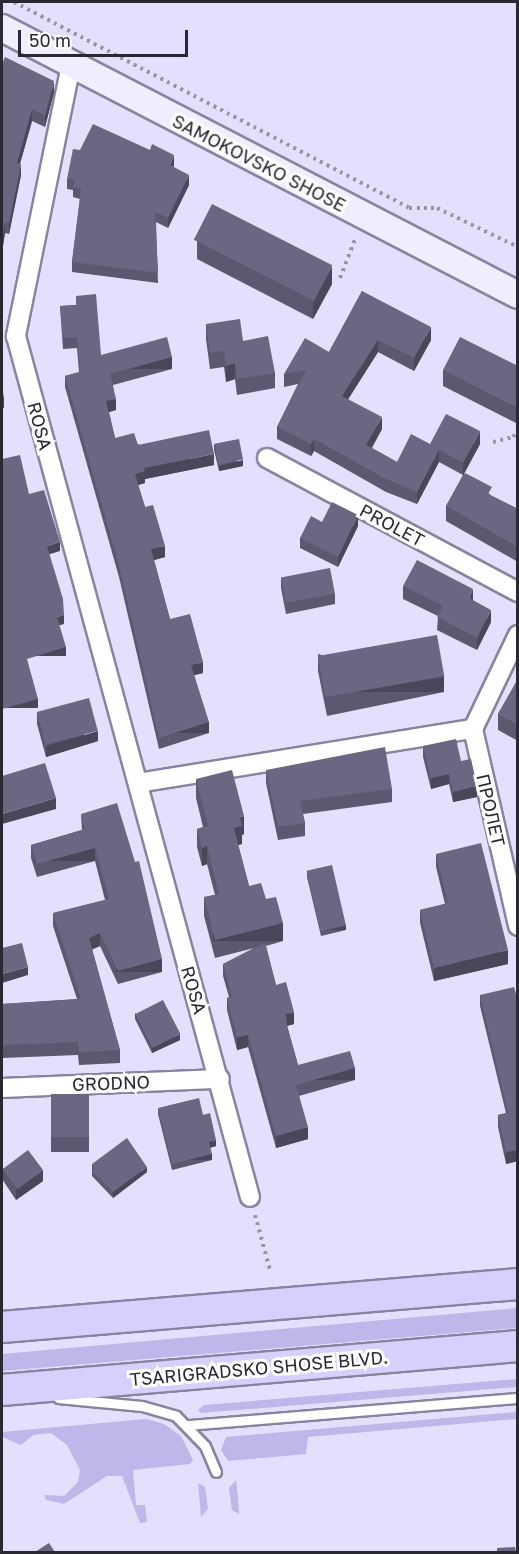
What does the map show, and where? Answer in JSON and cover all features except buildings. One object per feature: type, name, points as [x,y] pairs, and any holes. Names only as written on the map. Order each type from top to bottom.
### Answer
[{"type":"highway","points":[[2,1327],[518,1284]]},
{"type":"highway","name":"TSARIGRADSKO SHOSE BLVD.","points":[[2,1392],[518,1346]]},
{"type":"main road","name":"SAMOKOVSKO SHOSE","points":[[2,28],[518,295]]},
{"type":"street","name":"ROSA","points":[[71,64],[9,338],[138,783],[220,1079],[250,1197]]},
{"type":"street","name":"PROLET","points":[[267,458],[518,592]]},
{"type":"street","points":[[138,783],[473,729],[518,635]]},
{"type":"street","name":"ПРОЛЕТ","points":[[473,729],[518,926]]},
{"type":"street","name":"GRODNO","points":[[2,1088],[220,1079]]},
{"type":"lane","points":[[2,1392],[164,1410],[188,1425],[205,1446],[216,1472]]},
{"type":"lane","points":[[188,1425],[518,1398]]},
{"type":"path","points":[[14,2],[409,208],[437,208],[518,247]]},
{"type":"path","points":[[340,278],[341,267],[366,218]]},
{"type":"path","points":[[493,442],[513,437],[518,430]]},
{"type":"path","points":[[250,1197],[270,1270]]},
{"type":"shaded area","points":[[517,1308],[517,1328],[2,1371],[2,1354]]},
{"type":"shaded area","points":[[517,1379],[517,1387],[201,1413],[198,1410],[204,1405]]},
{"type":"shaded area","points":[[517,1412],[517,1419],[308,1437],[306,1454],[228,1461],[221,1450],[226,1437]]},
{"type":"shaded area","points":[[146,1419],[164,1424],[181,1436],[193,1460],[190,1464],[133,1470],[136,1505],[145,1505],[147,1522],[140,1523],[122,1476],[107,1476],[64,1504],[46,1500],[44,1495],[64,1496],[78,1482],[80,1470],[67,1445],[51,1433],[33,1435],[21,1445],[2,1437],[2,1432]]},
{"type":"shaded area","points":[[236,1480],[239,1514],[232,1510],[229,1488]]},
{"type":"shaded area","points":[[198,1483],[205,1487],[208,1509],[201,1517]]}]
